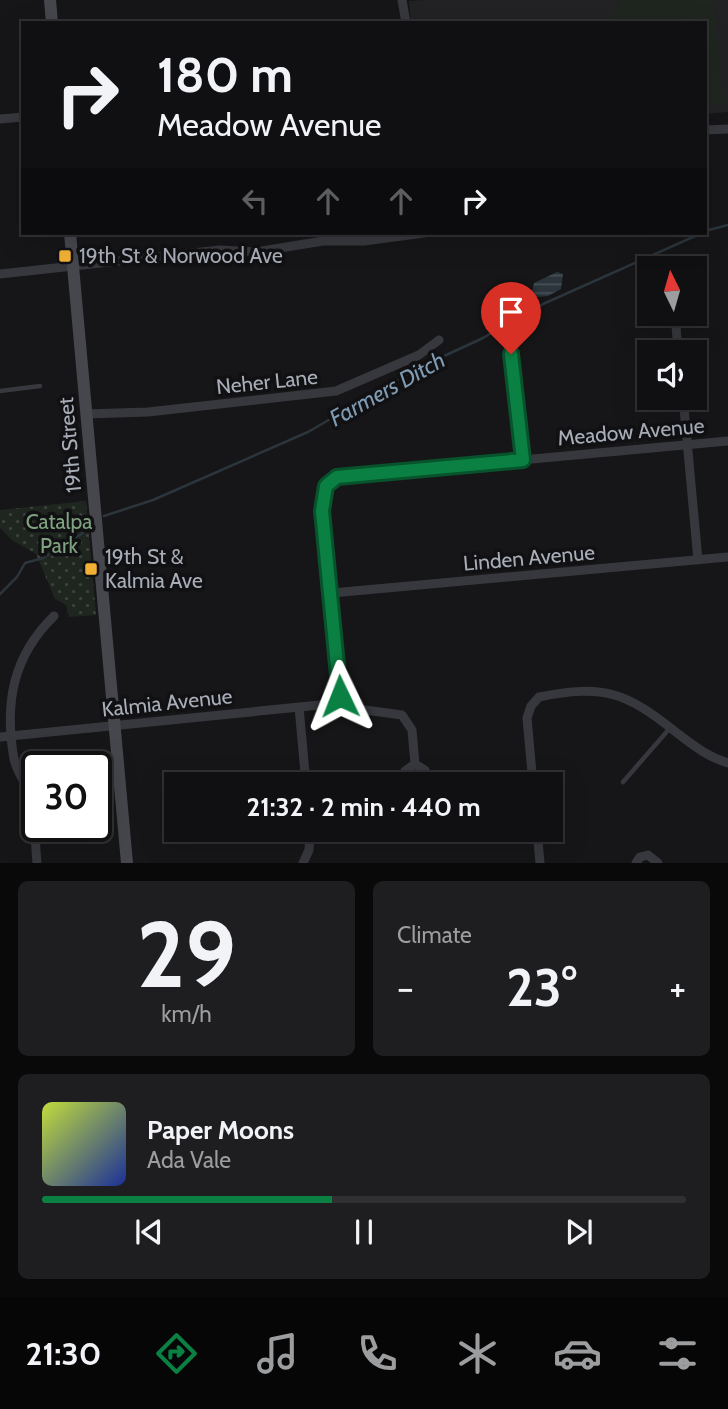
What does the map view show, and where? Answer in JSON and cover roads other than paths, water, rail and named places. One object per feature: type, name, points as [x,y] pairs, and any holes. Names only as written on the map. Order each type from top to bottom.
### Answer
[{"type":"street","points":[[50,0],[52,21]]},
{"type":"street","points":[[402,0],[406,21]]},
{"type":"street","points":[[0,119],[21,117]]},
{"type":"street","points":[[707,130],[728,128]]},
{"type":"street","name":"19th Street","points":[[70,235],[127,863]]},
{"type":"street","points":[[0,274],[220,250],[256,252],[323,241],[363,241],[409,235]]},
{"type":"street","name":"Neher Lane","points":[[86,414],[148,412],[337,391],[419,355],[439,340]]},
{"type":"street","points":[[511,354],[523,460]]},
{"type":"street","points":[[684,410],[698,560]]},
{"type":"street","name":"Meadow Avenue","points":[[332,593],[322,511],[323,494],[329,482],[347,476],[728,441]]},
{"type":"street","name":"Linden Avenue","points":[[332,593],[728,557]]},
{"type":"street","points":[[332,593],[342,688],[337,701],[350,708],[402,715],[412,730],[415,764]]},
{"type":"street","points":[[37,863],[31,801],[17,769],[9,706],[15,672],[30,641],[54,616]]},
{"type":"street","points":[[532,772],[527,718],[531,706],[538,697],[564,692],[611,693],[645,706],[700,751],[728,762]]},
{"type":"street","name":"Kalmia Avenue","points":[[0,737],[337,701]]},
{"type":"street","points":[[299,707],[305,772]]},
{"type":"street","points":[[405,772],[415,764]]},
{"type":"street","points":[[415,764],[425,772]]},
{"type":"street","points":[[303,863],[309,842]]},
{"type":"street","points":[[538,842],[540,863]]},
{"type":"street","points":[[636,863],[640,857],[648,855],[658,863]]},
{"type":"lane","points":[[0,391],[40,386]]},
{"type":"lane","points":[[623,782],[671,727]]},
{"type":"waterway","name":"Farmers Ditch","points":[[707,230],[728,225]]},
{"type":"waterway","name":"Farmers Ditch","points":[[104,516],[153,500],[308,432],[420,367],[481,339],[543,304],[698,235]]},
{"type":"waterway","name":"Farmers Ditch","points":[[0,594],[17,577],[25,563],[43,558],[83,533]]},
{"type":"place","name":"19th St & Norwood Ave","points":[[65,256]]},
{"type":"place","name":"19th St & Kalmia Ave","points":[[91,569]]},
{"type":"park label","name":"Catalpa Park","points":[[59,534]]}]
